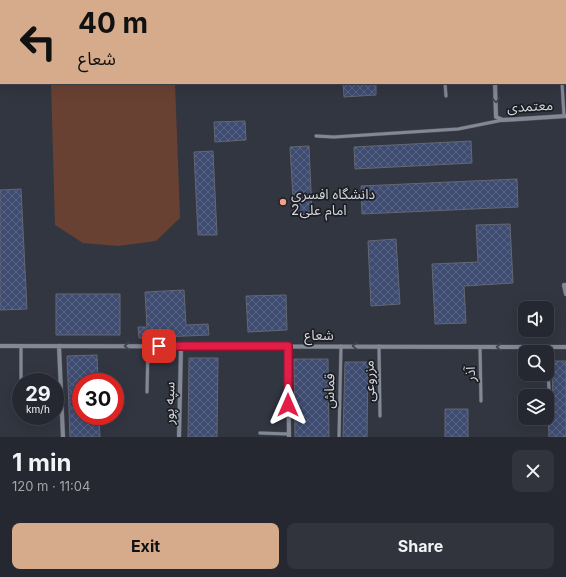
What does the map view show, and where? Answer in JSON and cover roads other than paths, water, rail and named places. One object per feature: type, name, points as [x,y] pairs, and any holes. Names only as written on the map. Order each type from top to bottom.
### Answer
[{"type":"street","name":"معتمدی","points":[[495,84],[496,117],[503,120],[565,116]]},
{"type":"street","points":[[565,285],[566,294]]},
{"type":"street","name":"شعاع","points":[[0,346],[518,347]]},
{"type":"street","points":[[59,346],[63,437]]},
{"type":"street","name":"سپه پور","points":[[179,437],[181,346]]},
{"type":"street","points":[[288,346],[288,435]]},
{"type":"street","name":"شعاع","points":[[554,347],[566,347]]},
{"type":"lane","points":[[445,84],[446,96]]},
{"type":"lane","points":[[562,84],[565,116]]},
{"type":"lane","points":[[316,136],[334,137],[458,129],[503,120]]},
{"type":"lane","points":[[21,346],[21,373]]},
{"type":"lane","points":[[147,392],[148,346]]},
{"type":"lane","name":"قماش","points":[[339,437],[341,346]]},
{"type":"lane","name":"مزروعی","points":[[379,346],[380,416]]},
{"type":"lane","name":"آذر","points":[[480,346],[481,401]]},
{"type":"lane","points":[[549,381],[549,389]]},
{"type":"lane","points":[[260,433],[288,435]]},
{"type":"place","name":"دانشگاه افسری امام علی2","points":[[283,202]]}]
